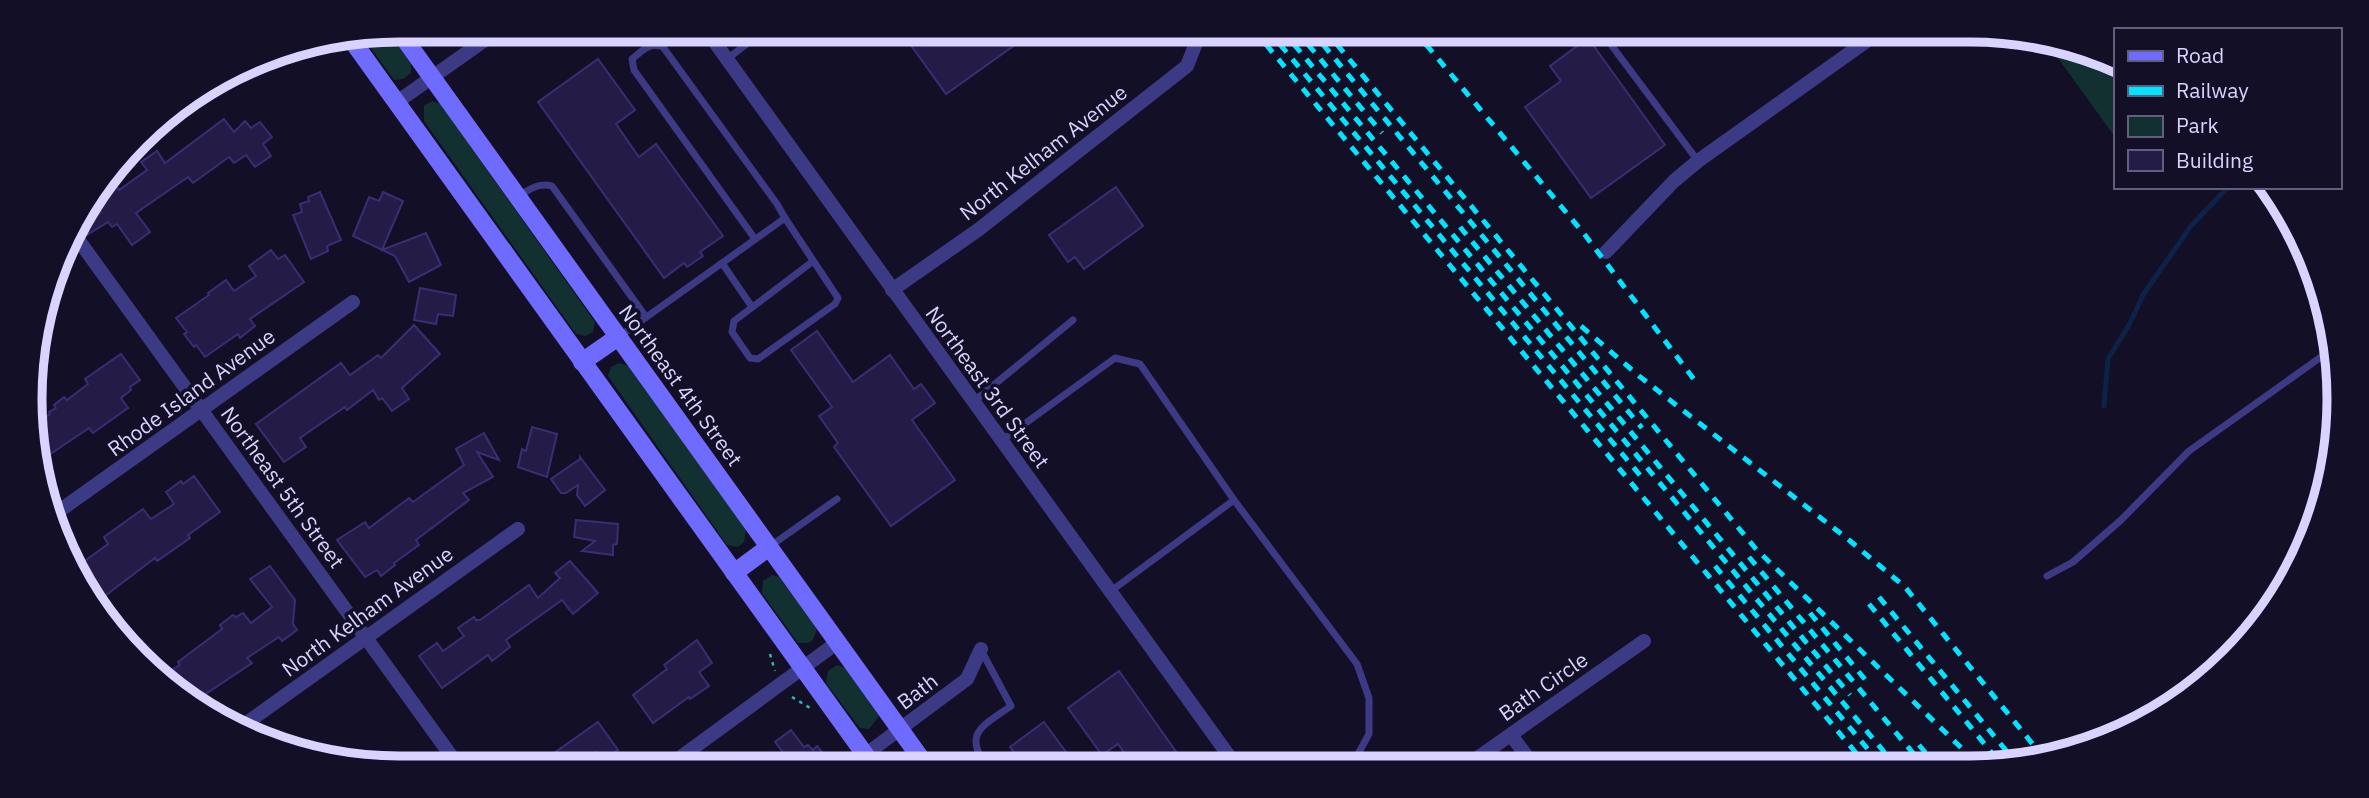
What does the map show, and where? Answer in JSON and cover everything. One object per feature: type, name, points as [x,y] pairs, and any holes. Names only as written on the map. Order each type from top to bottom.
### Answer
[{"type":"main road","name":"Northeast 4th Street","points":[[407,42],[919,756]]},
{"type":"main road","points":[[355,45],[865,756]]},
{"type":"main road","points":[[582,362],[618,337]]},
{"type":"main road","points":[[734,573],[769,547]]},
{"type":"street","points":[[397,102],[482,42]]},
{"type":"street","name":"Northeast 3rd Street","points":[[715,42],[1229,756]]},
{"type":"street","name":"North Kelham Avenue","points":[[892,290],[978,230],[1187,66],[1197,42]]},
{"type":"street","points":[[1606,252],[1674,181],[1698,161],[1865,42]]},
{"type":"street","name":"Northeast 5th Street","points":[[79,241],[451,756]]},
{"type":"street","name":"Rhode Island Avenue","points":[[60,510],[353,302]]},
{"type":"street","name":"North Kelham Avenue","points":[[248,722],[518,529]]},
{"type":"street","name":"Bath Circle","points":[[1481,756],[1644,641]]},
{"type":"street","points":[[682,756],[838,642]]},
{"type":"street","name":"Bath","points":[[874,756],[900,730],[967,679],[981,649]]},
{"type":"street","points":[[1511,735],[1527,756]]},
{"type":"lane","points":[[473,42],[476,46]]},
{"type":"lane","points":[[727,59],[749,42]]},
{"type":"lane","points":[[1609,42],[1698,161]]},
{"type":"lane","points":[[755,239],[634,70],[632,59],[648,47],[655,44],[663,47],[777,204],[838,298],[835,304],[758,359],[750,358],[732,332],[734,321],[813,262]]},
{"type":"lane","points":[[518,197],[544,183],[552,186],[646,317]]},
{"type":"lane","points":[[618,337],[785,218]]},
{"type":"lane","points":[[722,262],[752,307]]},
{"type":"lane","points":[[973,402],[1073,320]]},
{"type":"lane","points":[[2047,576],[2073,562],[2121,520],[2189,451],[2324,355]]},
{"type":"lane","points":[[1001,441],[1115,358],[1140,365],[1234,500],[1357,664],[1369,698],[1369,733],[1357,756]]},
{"type":"lane","points":[[769,547],[837,499]]},
{"type":"lane","points":[[1111,592],[1234,500]]},
{"type":"lane","points":[[980,756],[974,745],[975,735],[1010,706],[981,649]]},
{"type":"green space","points":[[395,42],[411,64],[411,73],[403,79],[394,80],[368,44]]},
{"type":"green space","points":[[2054,52],[2114,72],[2114,136]]},
{"type":"green space","points":[[433,101],[440,104],[595,322],[593,332],[586,336],[576,334],[424,121],[424,105]]},
{"type":"green space","points":[[619,363],[628,366],[746,530],[744,542],[738,547],[727,545],[608,376],[611,367]]},
{"type":"green space","points":[[772,575],[779,577],[817,628],[813,640],[808,643],[798,643],[762,593],[763,581]]},
{"type":"green space","points":[[837,665],[845,668],[879,716],[869,729],[860,728],[826,683],[828,671]]},
{"type":"building","points":[[909,42],[1019,42],[946,94]]},
{"type":"building","points":[[1583,42],[1591,42],[1665,145],[1591,198],[1525,107],[1561,81],[1550,66]]},
{"type":"building","points":[[598,59],[635,110],[616,124],[639,157],[656,144],[723,236],[700,252],[703,256],[687,267],[684,263],[664,278],[538,102]]},
{"type":"building","points":[[224,119],[234,132],[245,121],[251,128],[260,122],[272,137],[263,144],[271,156],[255,167],[246,155],[234,163],[229,157],[193,183],[188,177],[136,213],[150,232],[132,245],[117,224],[112,227],[108,222],[87,235],[84,231],[89,222],[101,212],[98,208],[115,184],[119,190],[147,170],[141,162],[157,151],[165,163]]},
{"type":"building","points":[[1116,187],[1143,226],[1084,269],[1075,257],[1068,262],[1049,235]]},
{"type":"building","points":[[320,192],[341,240],[327,246],[328,251],[311,259],[293,215],[302,212],[300,204],[309,201],[308,197]]},
{"type":"building","points":[[383,192],[403,201],[382,250],[353,236],[369,197],[379,201]]},
{"type":"building","points":[[426,233],[441,265],[409,282],[395,256],[382,250]]},
{"type":"building","points":[[271,250],[278,259],[285,255],[304,282],[250,319],[255,326],[240,338],[238,334],[205,357],[184,334],[187,332],[176,318],[226,280],[234,291],[256,276],[249,266]]},
{"type":"building","points":[[420,288],[456,295],[453,316],[438,314],[436,324],[414,320]]},
{"type":"building","points":[[414,325],[440,354],[402,388],[409,399],[392,411],[382,398],[379,400],[373,390],[347,410],[345,407],[300,438],[306,447],[284,462],[256,424],[341,363],[350,375],[378,355],[381,358]]},
{"type":"building","points":[[817,331],[853,382],[890,355],[914,389],[921,384],[935,403],[912,420],[955,480],[891,526],[834,447],[838,443],[819,416],[832,407],[791,350]]},
{"type":"building","points":[[121,354],[140,380],[121,398],[128,408],[93,433],[89,428],[47,456],[43,419],[64,397],[67,400],[88,384],[85,379]]},
{"type":"building","points":[[532,427],[557,434],[547,477],[518,467],[522,449],[526,451]]},
{"type":"building","points":[[484,433],[499,460],[477,452],[493,477],[463,493],[469,500],[416,540],[419,545],[381,576],[377,570],[365,577],[337,540],[365,522],[369,528],[409,498],[413,502],[464,465],[456,449]]},
{"type":"building","points":[[580,457],[605,490],[585,506],[577,495],[578,485],[566,493],[561,493],[551,479]]},
{"type":"building","points":[[194,476],[220,512],[188,535],[190,538],[157,561],[155,558],[103,598],[82,563],[108,544],[104,537],[143,509],[151,519],[174,504],[166,492],[181,481],[183,484]]},
{"type":"building","points":[[576,520],[618,524],[617,544],[613,545],[613,555],[582,551],[595,541],[574,537]]},
{"type":"building","points":[[570,561],[598,593],[573,614],[562,600],[506,640],[510,647],[492,661],[488,655],[442,688],[419,656],[437,643],[443,651],[464,636],[458,628],[474,617],[480,620],[529,585],[538,598],[560,578],[555,573]]},
{"type":"building","points":[[270,566],[295,600],[293,624],[297,630],[282,641],[279,637],[247,658],[252,663],[202,696],[182,682],[173,669],[180,665],[178,662],[222,629],[220,625],[233,615],[236,617],[243,613],[251,623],[272,607],[250,579]]},
{"type":"building","points":[[697,640],[712,663],[699,672],[709,686],[653,723],[633,695],[667,669],[664,665]]},
{"type":"building","points":[[1119,671],[1179,756],[1126,756],[1118,744],[1102,755],[1068,708]]},
{"type":"building","points":[[598,722],[618,750],[609,756],[599,756],[596,752],[590,756],[550,756]]},
{"type":"building","points":[[1044,722],[1069,756],[1016,756],[1010,747]]},
{"type":"building","points":[[791,730],[804,747],[808,745],[813,750],[817,746],[825,756],[786,756],[775,742]]},
{"type":"waterway","points":[[2104,406],[2108,359],[2143,295],[2191,226],[2226,189]]},
{"type":"railway","points":[[1264,42],[1859,756]]},
{"type":"railway","points":[[1278,42],[1644,480]]},
{"type":"railway","points":[[1292,42],[1887,756]]},
{"type":"railway","points":[[1306,42],[1382,133]]},
{"type":"railway","points":[[1321,42],[1642,428]]},
{"type":"railway","points":[[1335,42],[1756,549],[1970,756]]},
{"type":"railway","points":[[1424,42],[1585,235],[1696,382]]},
{"type":"railway","points":[[1460,227],[1850,695]]},
{"type":"railway","points":[[1581,326],[1639,376],[1905,587],[2037,750]]},
{"type":"railway","points":[[1749,557],[1915,756]]},
{"type":"railway","points":[[1715,566],[1873,756]]},
{"type":"railway","points":[[1879,597],[2009,754]]},
{"type":"railway","points":[[1869,604],[1994,755]]},
{"type":"railway","points":[[1810,613],[1868,683]]},
{"type":"railway","points":[[1919,745],[1928,756]]}]
